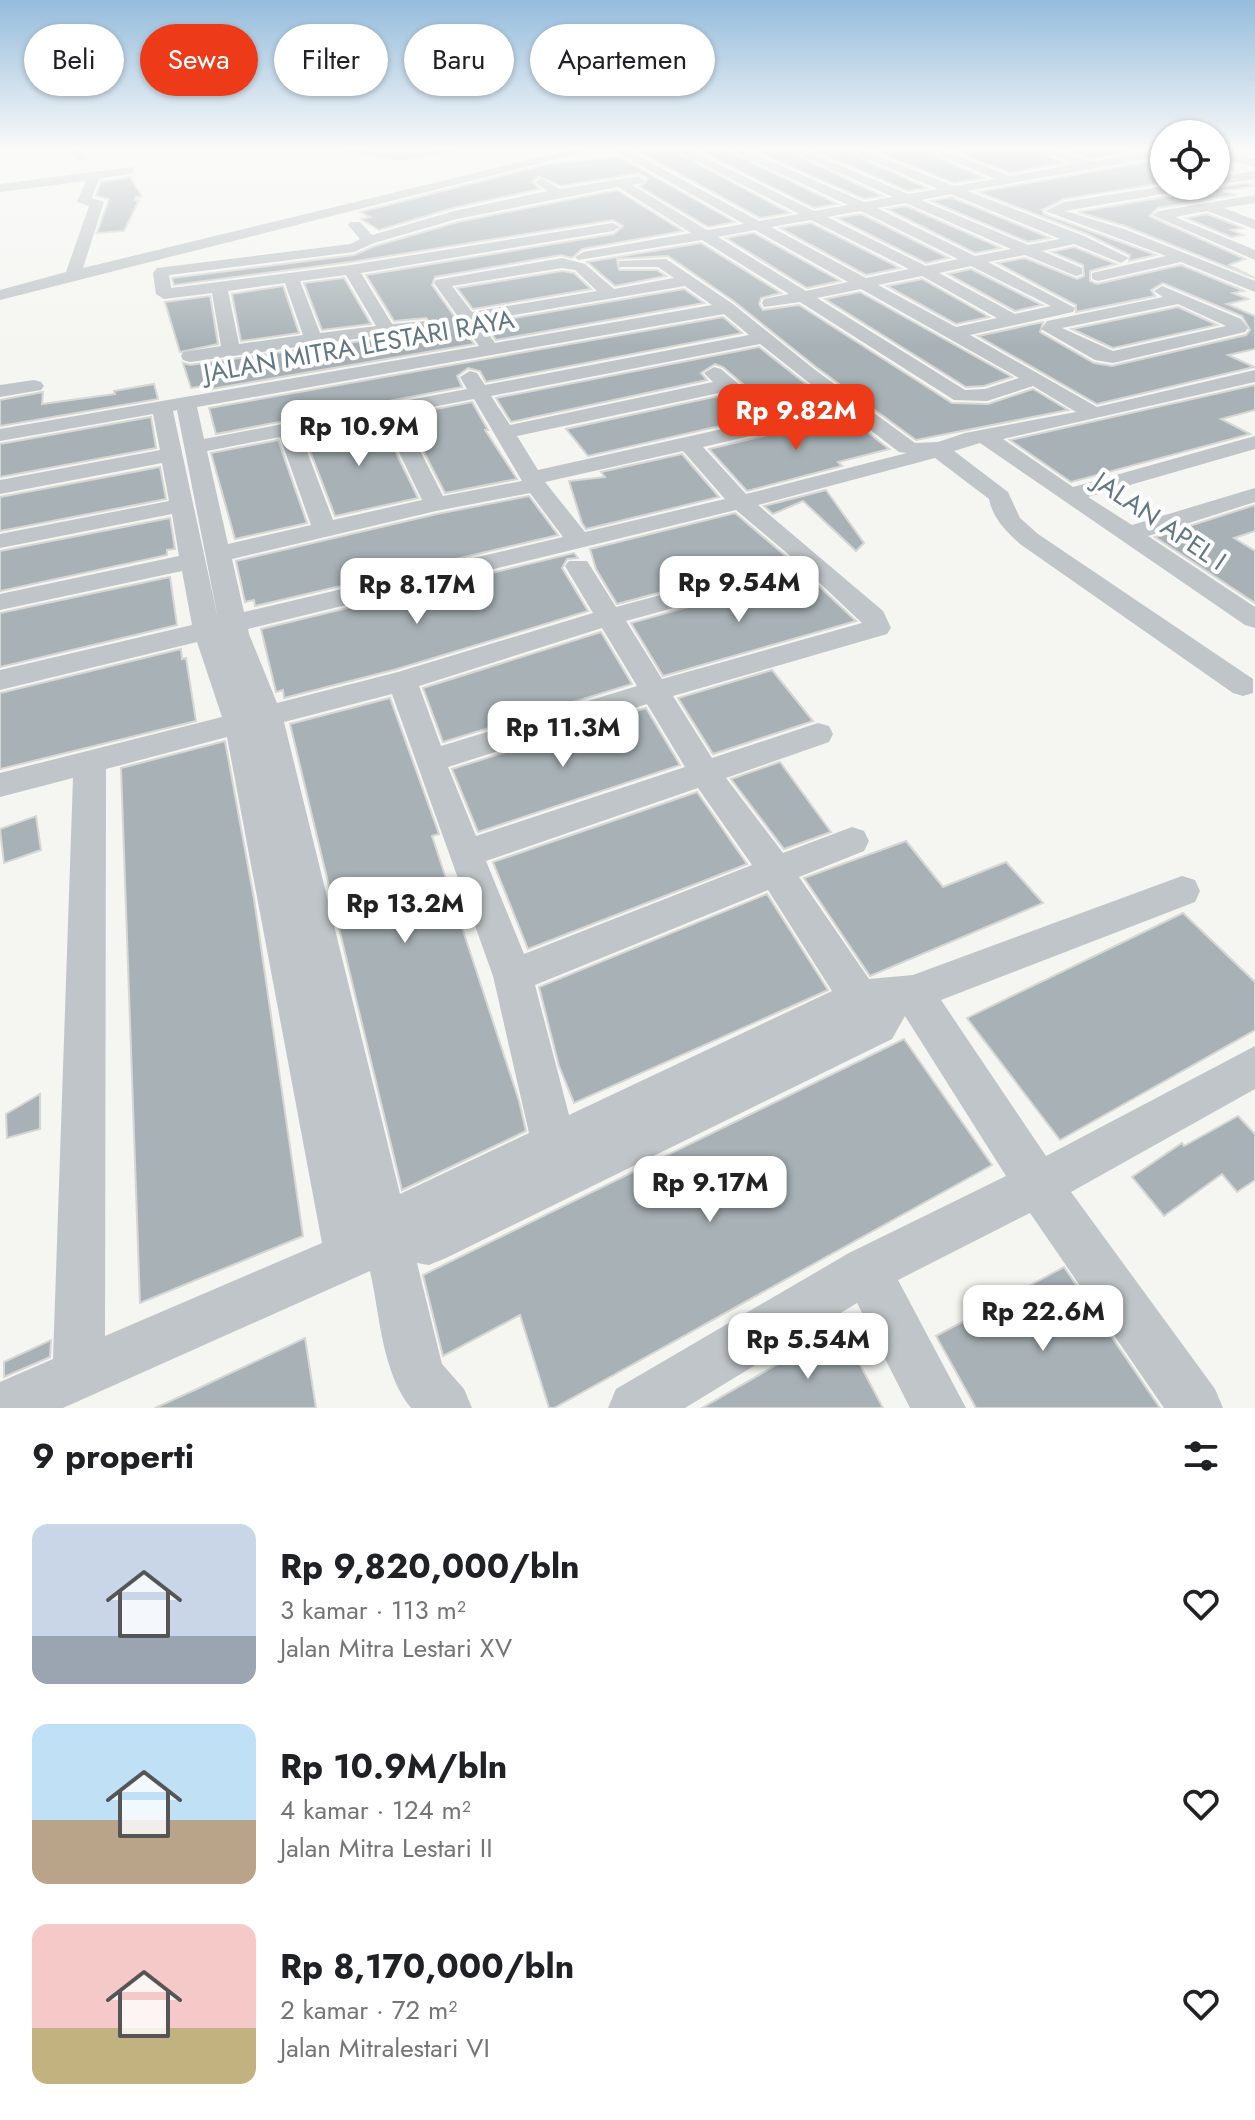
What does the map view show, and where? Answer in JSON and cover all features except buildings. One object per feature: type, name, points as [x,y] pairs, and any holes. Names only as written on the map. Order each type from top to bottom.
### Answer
[{"type":"street","points":[[73,275],[98,215]]},
{"type":"street","points":[[0,295],[73,275],[342,215]]},
{"type":"street","points":[[346,215],[369,240]]},
{"type":"street","points":[[454,215],[494,247]]},
{"type":"street","points":[[459,215],[369,240],[354,248],[163,271],[164,294],[357,269],[613,227]]},
{"type":"street","points":[[531,215],[561,236]]},
{"type":"street","points":[[593,215],[639,246]]},
{"type":"street","points":[[670,215],[961,396],[987,395],[1036,379]]},
{"type":"street","points":[[738,215],[1094,414]]},
{"type":"street","points":[[583,264],[639,246],[805,215]]},
{"type":"street","points":[[810,215],[926,272],[1015,321]]},
{"type":"street","points":[[878,215],[1067,308],[954,333]]},
{"type":"street","points":[[945,215],[1076,271]]},
{"type":"street","points":[[1021,215],[1079,239],[1180,299],[1235,323],[1239,328],[1113,357],[1102,356],[1050,329],[1050,326],[1180,299]]},
{"type":"street","points":[[1074,215],[1119,232],[1255,297]]},
{"type":"street","points":[[1161,215],[1255,255]]},
{"type":"street","points":[[1227,215],[1255,225]]},
{"type":"street","points":[[403,230],[429,257]]},
{"type":"street","points":[[770,303],[1079,239]]},
{"type":"street","points":[[354,248],[357,269],[386,328]]},
{"type":"street","points":[[1157,303],[1098,276],[1119,264],[1178,259],[1238,248]]},
{"type":"street","points":[[1178,259],[1255,287]]},
{"type":"street","points":[[468,318],[524,289],[562,263],[657,261],[727,308],[907,447]]},
{"type":"street","points":[[583,264],[610,294]]},
{"type":"street","points":[[291,278],[313,339]]},
{"type":"street","points":[[490,349],[442,283],[610,294],[688,281]]},
{"type":"street","points":[[219,288],[231,350]]},
{"type":"street","name":"JALAN MITRA LESTARI RAYA","points":[[0,435],[727,308]]},
{"type":"street","points":[[190,356],[420,325]]},
{"type":"street","points":[[0,487],[479,390],[762,338]]},
{"type":"street","points":[[691,351],[773,424]]},
{"type":"street","points":[[455,355],[579,554],[610,617],[705,773],[776,872],[1038,1185],[1196,1408]]},
{"type":"street","points":[[0,680],[220,628],[579,554],[736,495],[907,447],[959,442],[1255,376]]},
{"type":"street","points":[[504,433],[727,385]]},
{"type":"street","points":[[0,391],[34,386]]},
{"type":"street","points":[[186,403],[183,505],[192,561],[254,720],[374,1245],[419,1377],[445,1408]]},
{"type":"street","points":[[219,554],[851,406]]},
{"type":"street","points":[[162,407],[184,451],[219,554],[220,628]]},
{"type":"street","points":[[388,408],[436,504]]},
{"type":"street","points":[[288,429],[325,530]]},
{"type":"street","points":[[959,442],[985,483],[1000,497],[1011,523],[1029,539],[1243,686]]},
{"type":"street","points":[[736,495],[922,456],[959,442],[1070,495]]},
{"type":"street","name":"JALAN APEL I","points":[[1070,495],[1255,442]]},
{"type":"street","points":[[430,761],[655,691],[877,628],[873,617],[736,495],[688,444]]},
{"type":"street","name":"JALAN APEL I","points":[[1070,495],[1255,619]]},
{"type":"street","points":[[1129,534],[1255,495]]},
{"type":"street","points":[[0,541],[183,505]]},
{"type":"street","points":[[0,602],[192,561]]},
{"type":"street","points":[[0,785],[403,681],[610,617],[812,562]]},
{"type":"street","points":[[403,681],[430,761],[513,976],[554,1145]]},
{"type":"street","points":[[466,854],[818,734]]},
{"type":"street","points":[[79,1372],[90,762]]},
{"type":"street","points":[[513,976],[852,841]]},
{"type":"street","points":[[2,1408],[374,1245],[420,1206],[554,1145],[886,1003],[1182,891]]},
{"type":"street","points":[[374,1245],[429,1241],[886,1003]]},
{"type":"street","points":[[635,1408],[866,1270],[1038,1185],[1255,1066]]},
{"type":"street","points":[[866,1270],[939,1408]]}]
